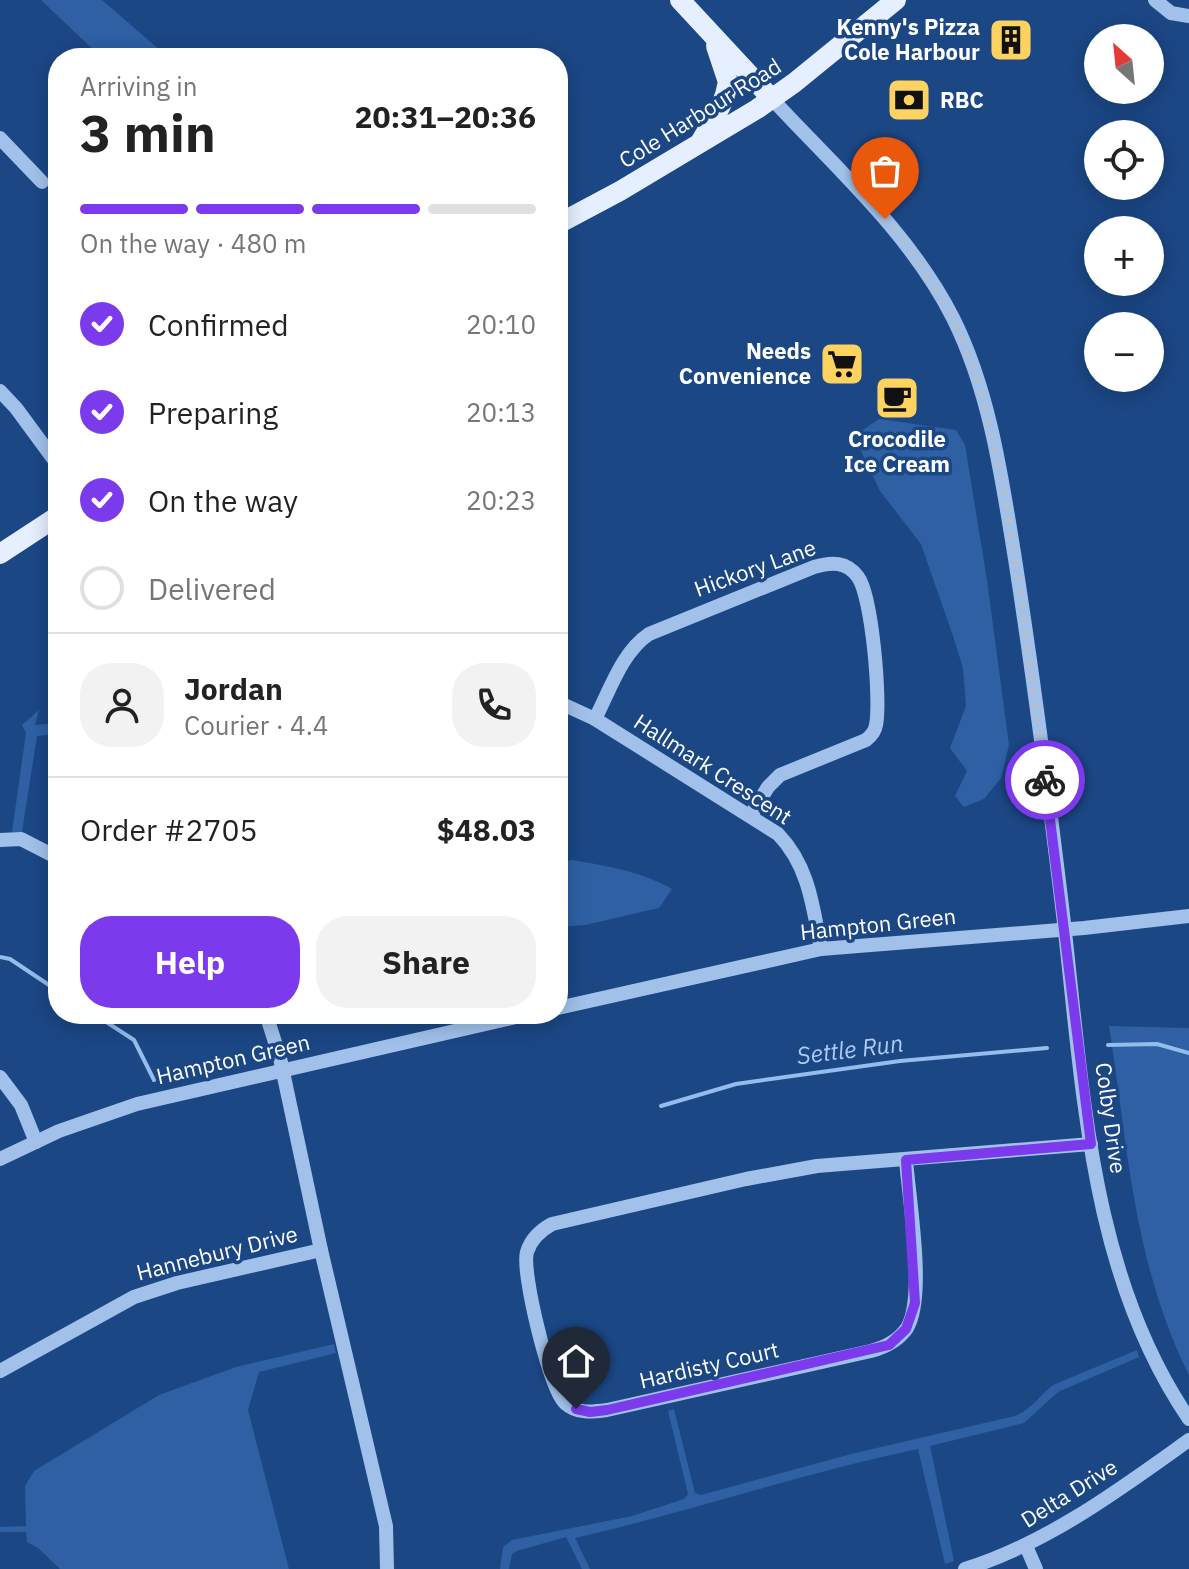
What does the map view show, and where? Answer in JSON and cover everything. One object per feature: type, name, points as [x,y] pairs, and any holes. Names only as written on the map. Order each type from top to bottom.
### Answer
[{"type":"main road","points":[[680,0],[772,99]]},
{"type":"main road","name":"Cole Harbour Road","points":[[568,219],[620,191],[772,99],[896,0]]},
{"type":"main road","points":[[699,143],[724,101],[728,82],[713,38]]},
{"type":"main road","points":[[0,554],[48,523]]},
{"type":"street","points":[[1155,0],[1171,13],[1189,16]]},
{"type":"street","name":"Colby Drive","points":[[772,99],[897,231],[952,316],[971,360],[1004,490],[1021,598],[1091,1144],[1111,1244],[1149,1349],[1189,1419]]},
{"type":"street","points":[[0,138],[42,182]]},
{"type":"street","points":[[0,391],[48,451]]},
{"type":"street","name":"Hickory Lane","points":[[595,719],[626,658],[635,645],[649,634],[814,567],[833,563],[846,567],[858,577],[865,594],[877,681],[875,730],[866,740],[780,775],[768,787],[751,815]]},
{"type":"street","name":"Hallmark Crescent","points":[[568,707],[595,719],[778,834],[799,863],[809,888],[821,949]]},
{"type":"street","points":[[0,840],[21,839],[48,853]]},
{"type":"street","points":[[1065,930],[1189,916]]},
{"type":"street","name":"Hampton Green","points":[[568,1006],[821,949],[1065,930]]},
{"type":"street","name":"Hannebury Drive","points":[[269,1024],[283,1070],[321,1250],[386,1526],[387,1569]]},
{"type":"street","points":[[459,1024],[460,1029]]},
{"type":"street","name":"Hampton Green","points":[[0,1159],[137,1104],[483,1024]]},
{"type":"street","points":[[0,1077],[21,1105],[36,1142]]},
{"type":"street","name":"Hardisty Court","points":[[906,1160],[915,1303],[909,1324],[895,1341],[871,1351],[607,1410],[583,1411],[570,1407],[561,1398],[538,1327],[526,1268],[531,1244],[546,1228],[558,1222],[817,1166],[1091,1144]]},
{"type":"street","name":"Hannebury Drive","points":[[0,1371],[134,1297],[177,1283],[321,1250]]},
{"type":"street","name":"Delta Drive","points":[[965,1569],[1026,1546],[1122,1488],[1189,1440]]},
{"type":"street","points":[[1026,1546],[1036,1569]]},
{"type":"shaded area","points":[[41,0],[102,0],[157,48],[91,48]]},
{"type":"shaded area","points":[[879,419],[956,430],[965,445],[1009,745],[1001,778],[984,799],[964,807],[955,796],[967,771],[950,748],[966,706],[963,668],[921,544],[880,491],[854,436]]},
{"type":"shaded area","points":[[39,710],[35,725],[48,724],[48,735],[37,736],[22,832],[12,832],[26,733],[22,725]]},
{"type":"shaded area","points":[[568,861],[636,873],[672,889],[659,908],[568,926]]},
{"type":"shaded area","points":[[1109,1026],[1189,1028],[1189,1375],[1170,1333],[1144,1247]]},
{"type":"shaded area","points":[[334,1344],[336,1353],[259,1372],[248,1410],[289,1569],[60,1569],[27,1542],[26,1532],[0,1532],[0,1527],[26,1526],[25,1486],[34,1471],[159,1395],[236,1367]]},
{"type":"shaded area","points":[[1137,1350],[1139,1357],[1058,1392],[1024,1423],[930,1446],[954,1561],[945,1564],[918,1449],[575,1538],[590,1569],[582,1569],[566,1537],[517,1551],[512,1554],[509,1569],[500,1569],[503,1547],[512,1540],[632,1516],[684,1499],[688,1494],[668,1411],[674,1409],[695,1493],[701,1495],[855,1453],[1015,1416],[1053,1385]]},
{"type":"waterway","name":"Settle Run","points":[[0,957],[10,959],[48,984]]},
{"type":"waterway","name":"Settle Run","points":[[109,1024],[134,1040],[154,1080]]},
{"type":"waterway","name":"Settle Run","points":[[1108,1045],[1157,1044],[1189,1053]]},
{"type":"waterway","name":"Settle Run","points":[[661,1106],[736,1084],[900,1061],[1047,1048]]},
{"type":"way so far","points":[[885,219],[897,231],[952,316],[979,384],[1004,490],[1045,780]]},
{"type":"place","name":"Kenny's Pizza Cole Harbour","points":[[1011,40]]},
{"type":"place","name":"RBC","points":[[909,100]]},
{"type":"place","name":"Needs Convenience","points":[[842,364]]},
{"type":"place","name":"Crocodile Ice Cream","points":[[897,398]]},
{"type":"route","points":[[576,1409],[590,1412],[607,1410],[889,1345],[906,1329],[915,1303],[906,1160],[1091,1144],[1045,780]]}]
